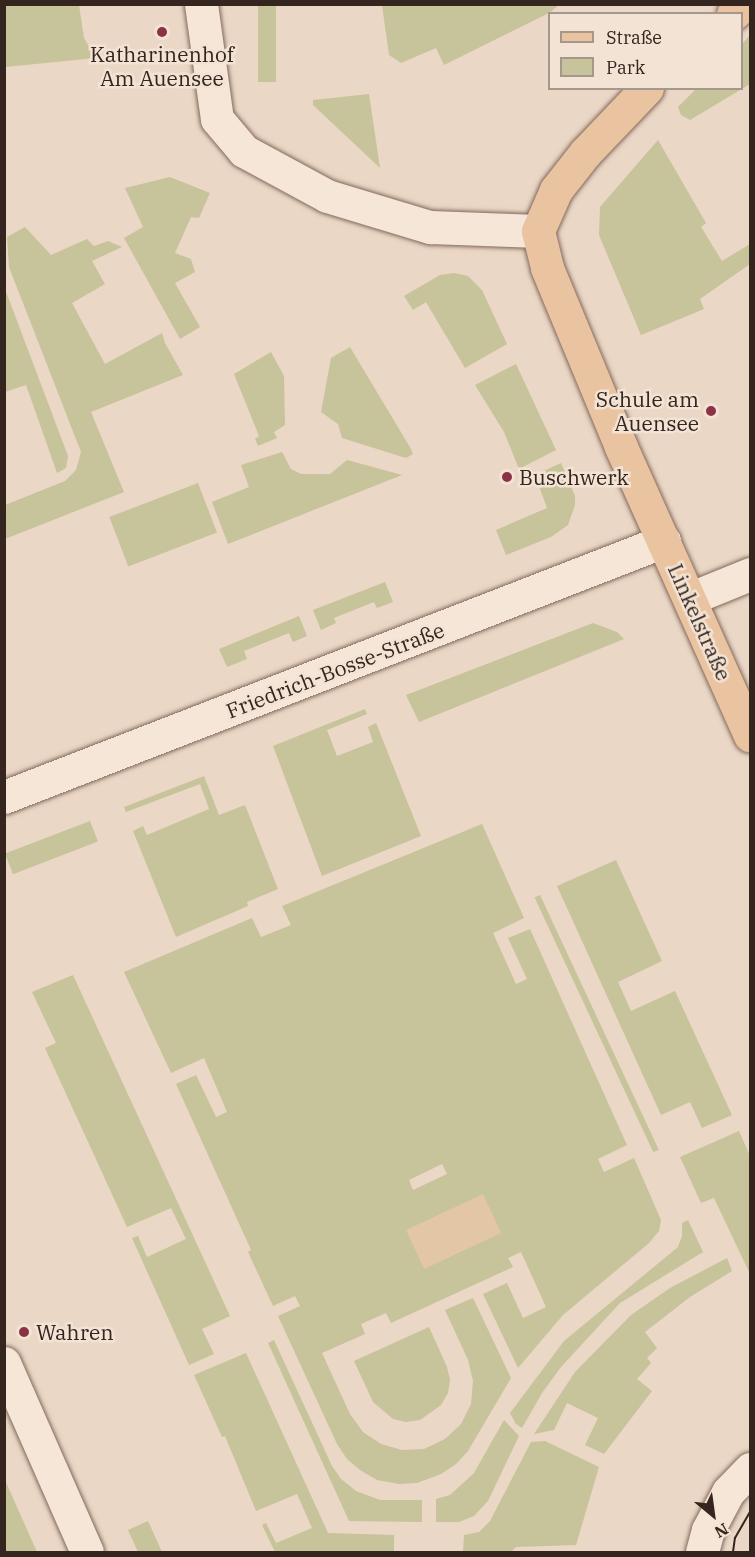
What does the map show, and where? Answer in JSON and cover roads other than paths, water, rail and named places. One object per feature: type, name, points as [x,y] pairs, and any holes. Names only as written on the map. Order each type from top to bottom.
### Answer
[{"type":"main road","points":[[538,231],[556,190],[585,153],[645,90]]},
{"type":"main road","name":"Linkelstraße","points":[[538,231],[547,268],[750,736]]},
{"type":"street","points":[[201,4],[218,119],[244,151],[327,196],[430,227],[538,231]]},
{"type":"street","name":"Friedrich-Bosse-Straße","points":[[4,797],[664,541]]},
{"type":"street","points":[[690,597],[750,574]]},
{"type":"street","points":[[4,1363],[87,1552]]},
{"type":"street","points":[[702,1552],[708,1530],[728,1492],[750,1469]]},
{"type":"tram line","points":[[733,1552],[735,1538],[750,1512]]},
{"type":"place","name":"Katharinenhof Am Auensee","points":[[162,32]]},
{"type":"place","name":"Schule am Auensee","points":[[711,411]]},
{"type":"place","name":"Buschwerk","points":[[507,477]]},
{"type":"place","name":"Wahren","points":[[24,1332]]}]
